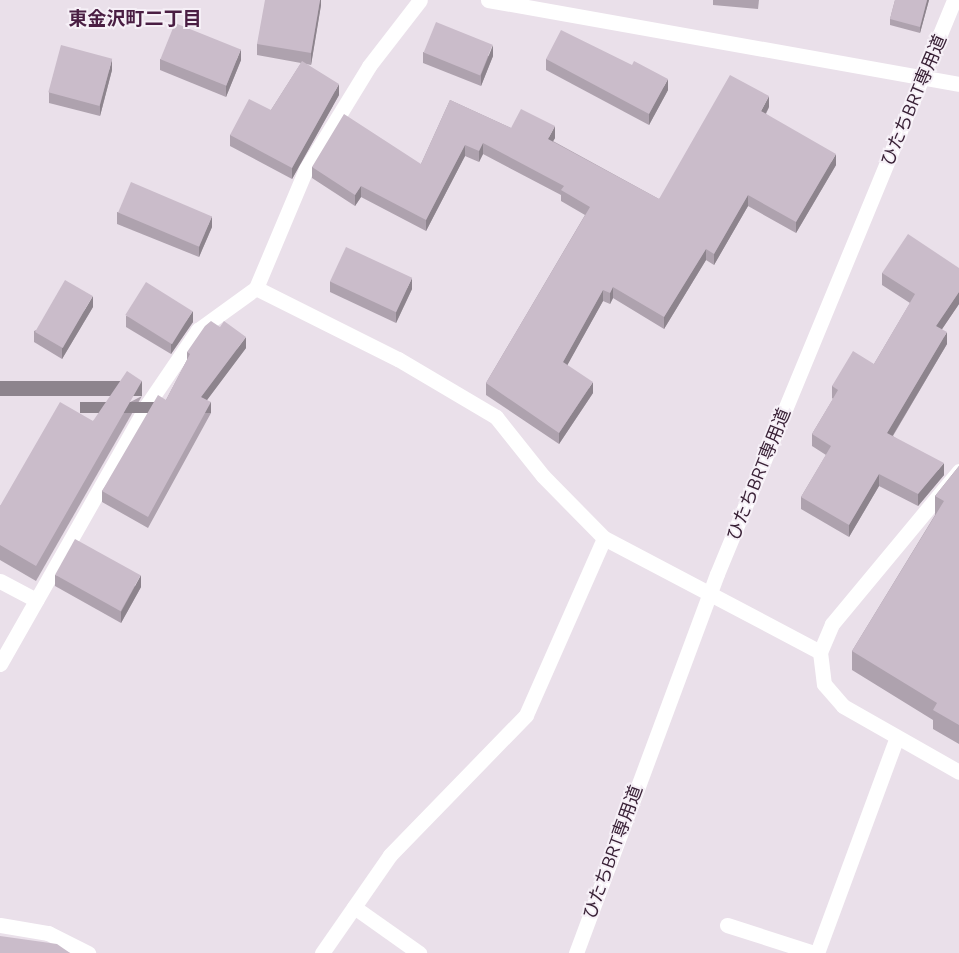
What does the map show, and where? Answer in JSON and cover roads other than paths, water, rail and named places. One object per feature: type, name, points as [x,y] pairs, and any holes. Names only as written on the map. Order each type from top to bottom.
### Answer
[{"type":"street","points":[[0,664],[147,405],[198,330],[256,288],[306,170],[369,66],[420,0]]},
{"type":"street","points":[[488,0],[959,84]]},
{"type":"street","name":"ひたちBRT専用道","points":[[576,953],[708,595],[954,0]]},
{"type":"street","points":[[256,288],[398,359],[496,417],[543,476],[604,538],[708,595],[820,652]]},
{"type":"street","points":[[959,471],[832,624],[820,652],[824,684],[842,706],[959,772]]},
{"type":"street","points":[[322,953],[390,855],[526,715],[604,538]]},
{"type":"street","points":[[0,581],[36,600]]},
{"type":"street","points":[[727,925],[815,953],[897,738]]},
{"type":"street","points":[[354,907],[419,953]]},
{"type":"street","points":[[0,925],[48,933],[88,953]]},
{"type":"district","name":"東金沢町二丁目","points":[[135,19]]}]
